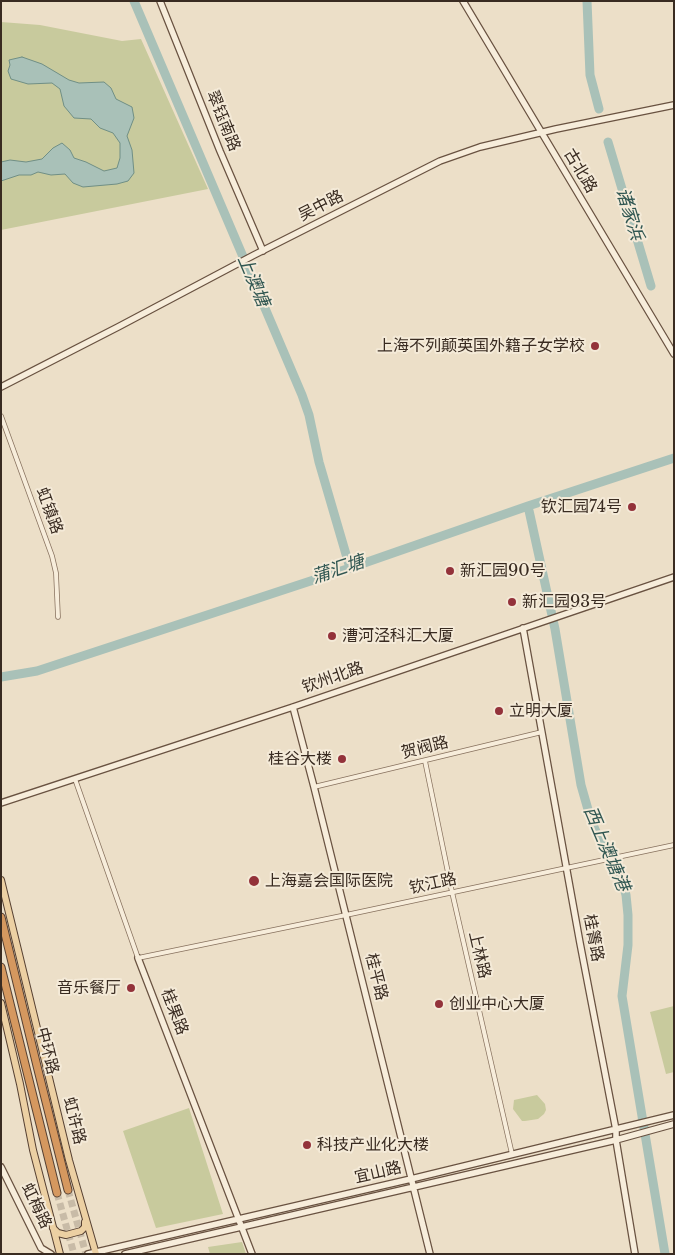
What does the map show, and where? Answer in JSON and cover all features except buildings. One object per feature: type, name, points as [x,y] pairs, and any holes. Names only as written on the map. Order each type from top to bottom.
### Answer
[{"type":"highway","name":"中环路","points":[[1,917],[68,1190]]},
{"type":"highway","name":"中环路","points":[[1,967],[57,1193]]},
{"type":"main road","name":"虹许路","points":[[1,880],[62,1130],[96,1253]]},
{"type":"main road","points":[[1,1003],[33,1150],[60,1254]]},
{"type":"main road","points":[[52,1227],[62,1235],[74,1233],[83,1230],[86,1218]]},
{"type":"street","name":"翠钰南路","points":[[160,1],[263,251]]},
{"type":"street","name":"古北路","points":[[463,1],[674,354]]},
{"type":"street","name":"吴中路","points":[[1,387],[254,255],[440,161],[480,147],[541,132],[674,105]]},
{"type":"street","name":"虹镇路","points":[[1,416],[52,556],[56,573],[58,617]]},
{"type":"street","name":"钦州北路","points":[[1,803],[293,707],[674,578]]},
{"type":"street","name":"桂箐路","points":[[523,628],[616,1130],[634,1254]]},
{"type":"street","name":"桂平路","points":[[293,707],[430,1254]]},
{"type":"street","name":"贺阀路","points":[[314,787],[542,732]]},
{"type":"street","name":"上林路","points":[[424,761],[512,1154]]},
{"type":"street","name":"桂果路","points":[[74,779],[138,958],[252,1254]]},
{"type":"street","name":"钦江路","points":[[138,958],[674,845]]},
{"type":"street","name":"宜山路","points":[[88,1254],[412,1179],[674,1115]]},
{"type":"street","name":"宜山路","points":[[125,1254],[414,1188],[616,1140],[674,1124]]},
{"type":"street","name":"虹梅路","points":[[1,1167],[41,1248],[51,1254]]},
{"type":"green space","points":[[1,22],[40,25],[122,41],[141,39],[208,189],[1,230]]},
{"type":"green space","points":[[674,1006],[674,1072],[666,1074],[650,1012]]},
{"type":"green space","points":[[537,1095],[545,1104],[546,1110],[544,1114],[538,1119],[522,1121],[513,1109],[514,1100]]},
{"type":"green space","points":[[189,1108],[223,1214],[156,1228],[123,1131]]},
{"type":"green space","points":[[242,1242],[246,1254],[210,1254],[208,1247]]},
{"type":"shaded area","points":[[22,57],[42,64],[69,80],[79,83],[104,82],[111,88],[116,99],[132,107],[134,118],[127,136],[132,150],[134,173],[128,181],[117,184],[83,187],[73,183],[65,174],[51,175],[38,172],[31,175],[19,175],[1,181],[1,162],[10,160],[26,162],[42,159],[53,148],[62,143],[70,150],[74,158],[104,171],[117,168],[120,158],[120,143],[113,133],[100,128],[91,119],[74,118],[64,106],[60,89],[52,83],[28,84],[11,79],[8,71],[9,60]]},
{"type":"waterway","name":"上澳塘","points":[[134,1],[302,395],[309,415],[319,462],[350,568]]},
{"type":"waterway","name":"诸家浜","points":[[587,1],[590,75],[599,109]]},
{"type":"waterway","name":"诸家浜","points":[[608,142],[651,286]]},
{"type":"waterway","name":"蒲汇塘","points":[[1,677],[37,671],[350,568],[674,458]]},
{"type":"waterway","name":"西上澳塘港","points":[[528,506],[555,629],[581,785],[591,820],[600,841],[619,870],[626,895],[628,945],[622,996],[665,1254]]},
{"type":"tunnel","points":[[68,1190],[86,1254]]},
{"type":"tunnel","points":[[57,1193],[74,1254]]},
{"type":"place","name":"上海不列颠英国外籍子女学校","points":[[595,346]]},
{"type":"place","name":"钦汇园74号","points":[[632,507]]},
{"type":"place","name":"新汇园90号","points":[[450,571]]},
{"type":"place","name":"新汇园93号","points":[[512,602]]},
{"type":"place","name":"漕河泾科汇大厦","points":[[332,636]]},
{"type":"place","name":"立明大厦","points":[[499,711]]},
{"type":"place","name":"桂谷大楼","points":[[342,759]]},
{"type":"place","name":"上海嘉会国际医院","points":[[254,881]]},
{"type":"place","name":"音乐餐厅","points":[[131,988]]},
{"type":"place","name":"创业中心大厦","points":[[439,1004]]},
{"type":"place","name":"科技产业化大楼","points":[[307,1145]]}]
